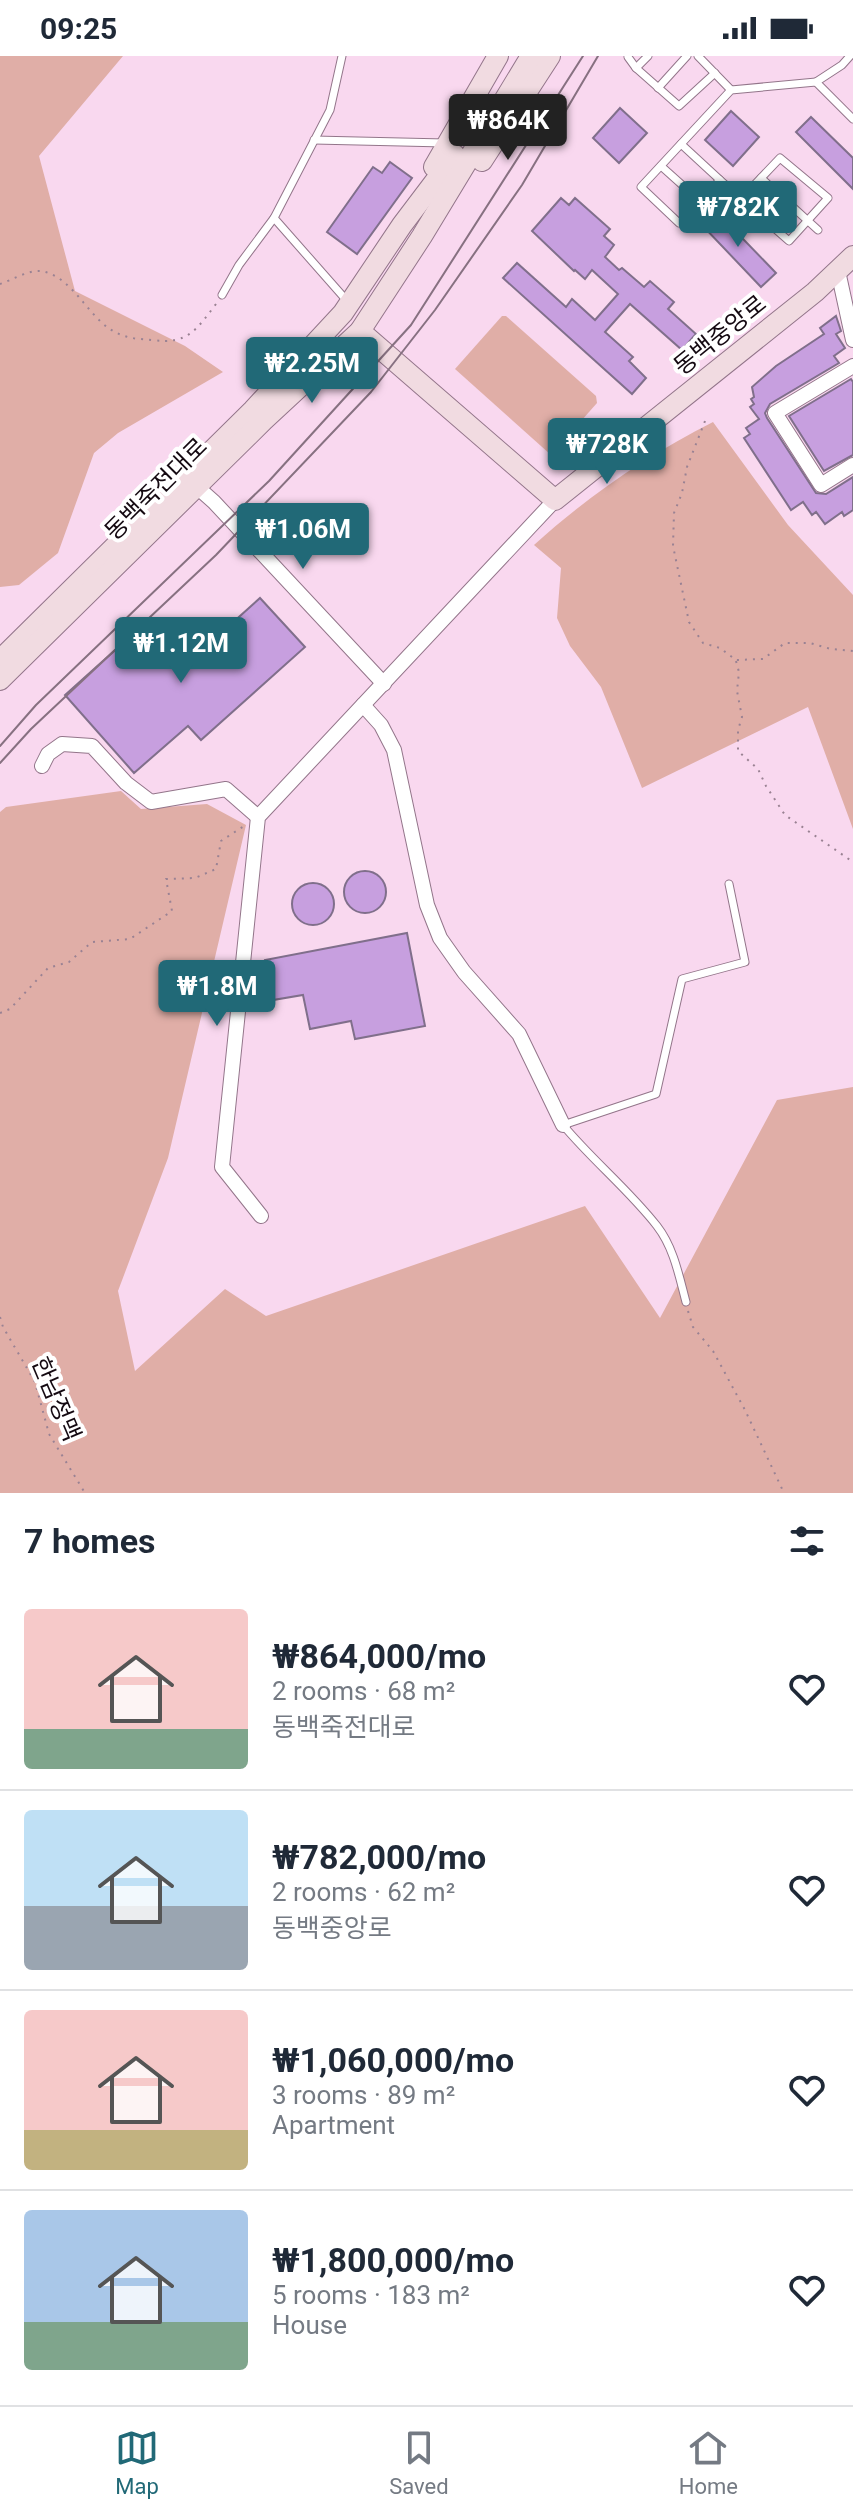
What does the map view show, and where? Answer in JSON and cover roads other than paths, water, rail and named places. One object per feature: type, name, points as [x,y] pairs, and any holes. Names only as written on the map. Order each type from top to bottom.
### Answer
[{"type":"main road","points":[[402,225],[498,56]]},
{"type":"main road","name":"동백죽전대로","points":[[0,660],[253,410],[349,304],[402,225],[448,167],[516,56]]},
{"type":"main road","name":"동백죽전대로","points":[[0,680],[264,420],[360,331],[422,236],[531,56]]},
{"type":"main road","points":[[422,236],[469,180],[550,56]]},
{"type":"main road","name":"동백중앙로","points":[[555,500],[815,292],[853,256]]},
{"type":"main road","points":[[360,331],[555,500]]},
{"type":"street","points":[[838,271],[853,340]]},
{"type":"street","points":[[853,366],[775,413],[821,485],[853,465]]},
{"type":"street","points":[[196,486],[384,684]]},
{"type":"street","points":[[261,1216],[222,1167],[258,817],[555,500]]},
{"type":"street","points":[[363,705],[381,725],[394,750],[427,905],[440,938],[464,972],[519,1034],[563,1125]]},
{"type":"street","points":[[42,766],[48,754],[62,744],[92,746],[126,783],[151,802],[226,789],[258,817]]},
{"type":"lane","points":[[222,295],[239,265],[274,218],[330,110],[342,56]]},
{"type":"lane","points":[[636,68],[648,56]]},
{"type":"lane","points":[[658,88],[687,56]]},
{"type":"lane","points":[[698,56],[731,90]]},
{"type":"lane","points":[[720,180],[679,223],[641,187],[731,90],[816,82],[850,56]]},
{"type":"lane","points":[[628,57],[679,106],[715,73]]},
{"type":"lane","points":[[816,82],[853,119]]},
{"type":"lane","points":[[314,140],[447,143]]},
{"type":"lane","points":[[681,144],[741,199],[789,241],[828,198],[780,158],[741,199]]},
{"type":"lane","points":[[661,166],[700,201]]},
{"type":"lane","points":[[761,178],[818,230]]},
{"type":"lane","points":[[274,218],[349,304]]},
{"type":"lane","points":[[686,1302],[674,1257],[658,1227],[563,1125],[656,1094],[682,979],[745,962],[729,884]]},
{"type":"tram line","points":[[0,746],[36,705],[269,481],[411,325],[583,56]]},
{"type":"tram line","points":[[0,763],[31,729],[216,555],[371,392],[435,310],[522,185],[598,56]]}]
